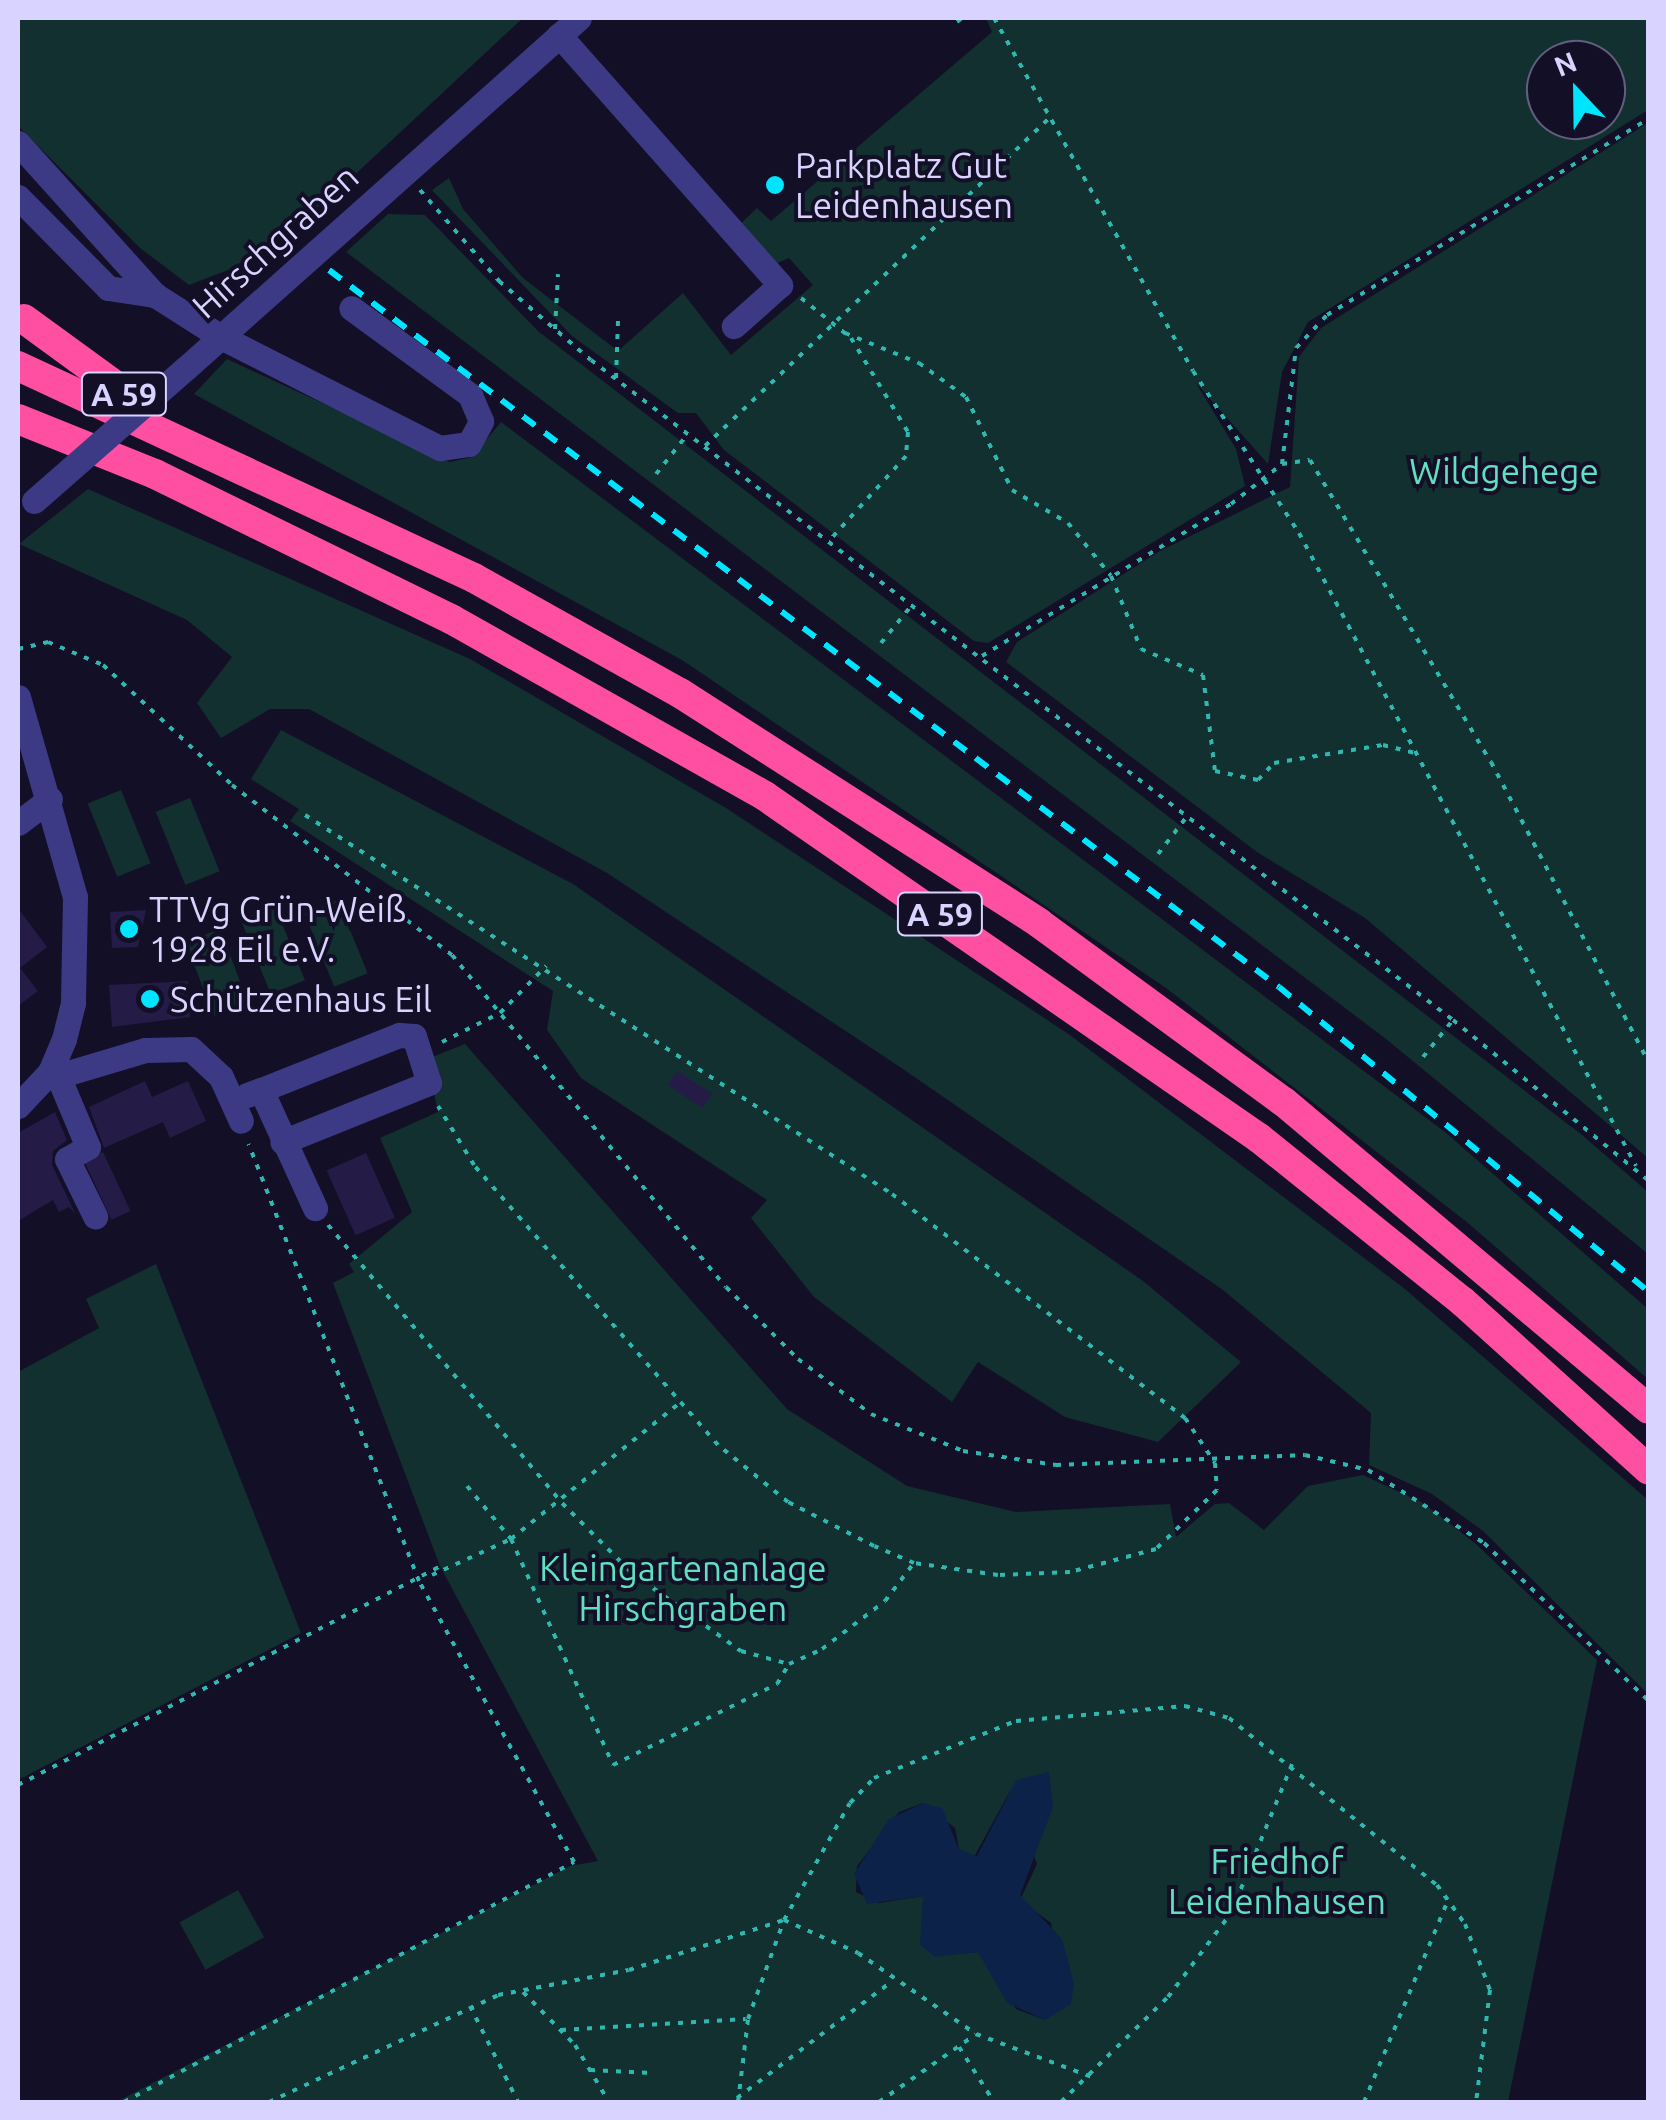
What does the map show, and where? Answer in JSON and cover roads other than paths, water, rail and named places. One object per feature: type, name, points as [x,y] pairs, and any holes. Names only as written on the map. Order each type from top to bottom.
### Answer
[{"type":"highway","name":"A 59","points":[[20,314],[73,362],[230,461]]},
{"type":"highway","name":"A 59","points":[[18,366],[230,461],[474,578],[680,693],[1040,923],[1299,1114],[1648,1409]]},
{"type":"highway","name":"A 59","points":[[18,419],[155,474],[451,620],[764,796],[1258,1138],[1462,1301],[1648,1469]]},
{"type":"street","name":"Hirschgraben","points":[[26,508],[579,18]]},
{"type":"street","points":[[559,36],[780,286],[734,326]]},
{"type":"street","points":[[18,143],[155,295],[220,337],[440,448],[468,444],[480,421],[470,395],[351,308]]},
{"type":"street","points":[[18,198],[108,288],[155,295]]},
{"type":"street","points":[[18,697],[75,896],[73,1003],[54,1074],[88,1147],[68,1159],[95,1216]]},
{"type":"street","points":[[18,823],[50,799]]},
{"type":"street","points":[[18,1106],[54,1074],[176,1047],[210,1062],[237,1110],[261,1090],[399,1035],[414,1036],[429,1082],[282,1142]]},
{"type":"street","points":[[261,1090],[314,1208]]},
{"type":"water","points":[[1049,1772],[1053,1807],[1020,1895],[1062,1939],[1074,1983],[1071,2004],[1045,2020],[1007,2003],[978,1952],[935,1957],[920,1945],[923,1896],[867,1904],[854,1874],[889,1819],[923,1803],[942,1808],[959,1849],[977,1856],[1016,1780]]},
{"type":"railway","points":[[329,270],[1279,987],[1648,1291]]},
{"type":"place","name":"Parkplatz Gut Leidenhausen","points":[[775,185]]},
{"type":"place","name":"TTVg Grün-Weiß 1928 Eil e.V.","points":[[129,929]]},
{"type":"place","name":"Schützenhaus Eil","points":[[150,999]]},
{"type":"park label","name":"Wildgehege","points":[[1504,471]]},
{"type":"park label","name":"Kleingartenanlage Hirschgraben","points":[[683,1588]]},
{"type":"park label","name":"Friedhof Leidenhausen","points":[[1277,1881]]}]
